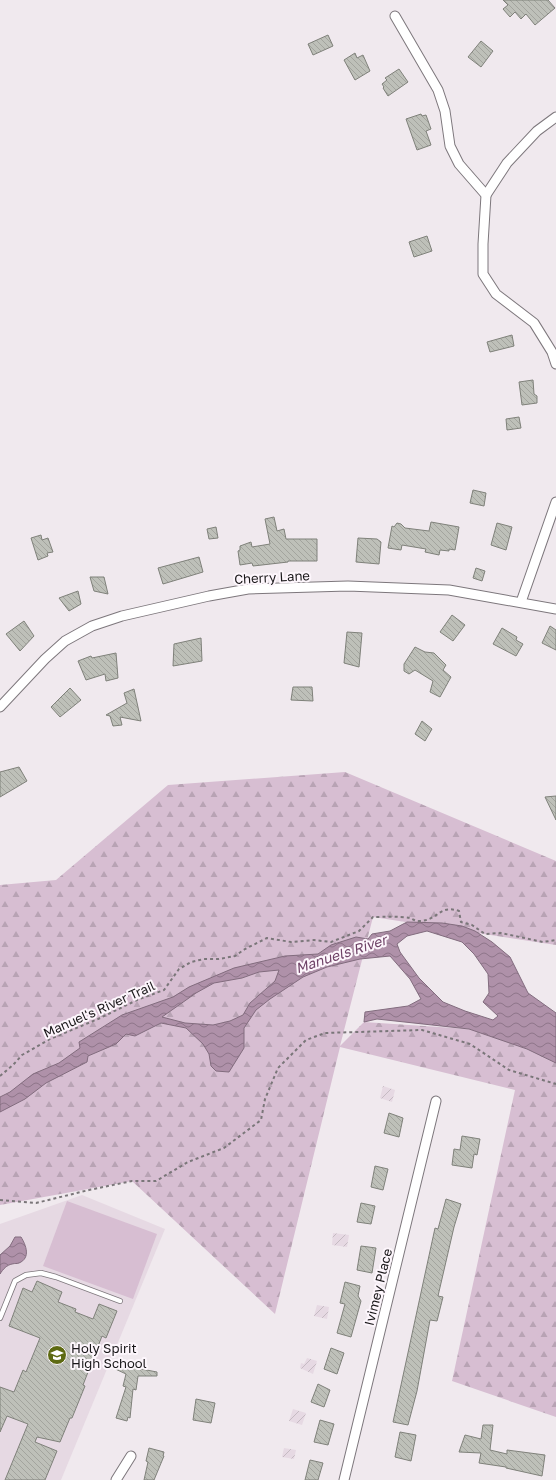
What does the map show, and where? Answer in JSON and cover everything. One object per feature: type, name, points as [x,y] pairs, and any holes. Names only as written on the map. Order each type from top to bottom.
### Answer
[{"type":"street","points":[[395,16],[438,90],[445,111],[450,146],[459,164],[486,195]]},
{"type":"street","points":[[556,117],[537,131],[507,163],[486,195],[483,244],[484,274],[496,294],[534,322],[552,352],[556,364]]},
{"type":"street","points":[[521,602],[556,502]]},
{"type":"street","name":"Cherry Lane","points":[[0,707],[44,659],[64,641],[92,626],[122,616],[209,596],[248,589],[348,586],[449,590],[556,609]]},
{"type":"street","name":"Ivimey Place","points":[[344,1480],[436,1101]]},
{"type":"street","points":[[116,1480],[131,1456]]},
{"type":"lane","points":[[0,1318],[15,1281],[26,1275],[41,1273],[56,1277],[120,1301]]},
{"type":"path","name":"Manuel's River Trail","points":[[0,1076],[13,1066],[22,1055],[50,1039],[98,1019],[137,1000],[164,990],[179,969],[191,962],[204,959],[219,959],[235,956],[267,938],[291,942],[314,940],[331,942],[359,931],[373,916],[410,918],[418,922],[433,918],[445,909],[452,909],[459,912],[461,922],[472,925],[485,934],[501,934],[543,942],[556,940]]},
{"type":"path","points":[[0,1200],[36,1202],[132,1181],[156,1181],[188,1162],[224,1148],[261,1120],[264,1099],[278,1068],[306,1040],[324,1033],[422,1030],[470,1044],[509,1070],[556,1084]]},
{"type":"shaded area","points":[[383,1086],[395,1090],[392,1102],[380,1098]]},
{"type":"shaded area","name":"Holy Spirit High School","points":[[82,1195],[165,1229],[61,1480],[0,1480],[0,1224]]},
{"type":"shaded area","points":[[333,1233],[349,1235],[347,1247],[332,1245]]},
{"type":"shaded area","points":[[317,1305],[329,1307],[327,1319],[314,1316]]},
{"type":"shaded area","points":[[307,1358],[317,1361],[313,1374],[300,1368],[301,1363],[304,1364]]},
{"type":"shaded area","points":[[293,1409],[306,1413],[302,1425],[289,1421]]},
{"type":"shaded area","points":[[284,1448],[296,1450],[294,1459],[282,1457]]},
{"type":"green space","points":[[345,772],[556,861],[556,945],[373,917],[340,1046],[364,1022],[469,1029],[527,1049],[556,1062],[556,1417],[452,1381],[515,1090],[340,1047],[275,1314],[132,1181],[0,1205],[0,885],[56,880],[168,785]]},
{"type":"green space","points":[[67,1201],[157,1234],[133,1299],[43,1266]]},
{"type":"water","name":"Manuels River","points":[[407,922],[442,923],[462,926],[475,931],[492,942],[510,957],[528,993],[556,1013],[556,1063],[527,1049],[469,1029],[377,1019],[364,1022],[365,1012],[408,1006],[421,999],[410,979],[390,956],[360,959],[327,967],[303,977],[270,999],[256,1010],[244,1028],[244,1048],[229,1072],[216,1071],[211,1066],[209,1054],[203,1044],[186,1028],[161,1023],[135,1036],[126,1034],[116,1044],[88,1056],[87,1062],[46,1083],[25,1099],[0,1112],[0,1097],[10,1092],[33,1074],[59,1063],[80,1048],[79,1042],[122,1015],[173,997],[189,987],[234,968],[285,956],[318,954],[331,945],[356,937],[368,939],[372,934],[390,931]],"holes":[[[427,931],[462,942],[474,954],[488,974],[489,993],[483,1002],[498,1016],[493,1020],[443,1002],[419,978],[400,952],[397,944],[407,936]],[[279,970],[275,981],[250,1003],[243,1015],[230,1021],[213,1025],[185,1023],[162,1017],[196,993],[214,983],[242,978],[259,972]]]},
{"type":"water","points":[[15,1237],[21,1237],[23,1240],[26,1247],[25,1258],[19,1263],[7,1266],[0,1274],[0,1255],[10,1246]]},
{"type":"building","points":[[503,0],[548,0],[555,8],[535,25],[526,14],[521,19],[515,12],[510,17],[503,9],[508,5]]},
{"type":"building","points":[[328,35],[333,46],[313,55],[308,44]]},
{"type":"building","points":[[481,41],[493,51],[481,67],[468,57]]},
{"type":"building","points":[[355,53],[357,58],[363,55],[370,71],[355,80],[344,60]]},
{"type":"building","points":[[399,69],[408,82],[388,96],[382,84],[387,80],[385,78]]},
{"type":"building","points":[[421,114],[422,116],[426,115],[431,129],[426,131],[431,145],[417,150],[406,119]]},
{"type":"building","points":[[427,236],[432,251],[414,257],[409,242]]},
{"type":"building","points":[[512,335],[514,346],[490,352],[487,342]]},
{"type":"building","points":[[533,380],[534,394],[537,396],[537,403],[522,405],[519,382]]},
{"type":"building","points":[[519,417],[521,428],[507,430],[506,419]]},
{"type":"building","points":[[473,490],[486,493],[484,506],[470,503]]},
{"type":"building","points":[[274,517],[277,531],[284,529],[286,539],[317,539],[317,561],[288,561],[253,566],[252,563],[240,565],[238,551],[240,550],[240,546],[251,542],[252,547],[270,544],[265,519]]},
{"type":"building","points":[[431,522],[459,527],[455,550],[440,550],[439,555],[425,552],[426,549],[402,545],[401,550],[388,548],[392,526],[394,527],[397,523],[401,524],[405,528],[429,531]]},
{"type":"building","points":[[497,523],[512,527],[506,550],[491,545]]},
{"type":"building","points":[[216,527],[218,538],[209,539],[207,529]]},
{"type":"building","points":[[41,535],[42,540],[48,538],[53,552],[47,553],[48,556],[38,560],[31,538]]},
{"type":"building","points":[[358,538],[377,539],[381,542],[379,564],[356,562]]},
{"type":"building","points":[[199,557],[203,572],[163,584],[158,568]]},
{"type":"building","points":[[476,568],[485,571],[482,581],[473,578]]},
{"type":"building","points":[[90,577],[104,577],[108,594],[94,591]]},
{"type":"building","points":[[78,591],[81,604],[69,611],[59,598]]},
{"type":"building","points":[[452,615],[465,625],[453,641],[440,632]]},
{"type":"building","points":[[24,621],[34,636],[20,651],[6,634]]},
{"type":"building","points":[[550,626],[556,630],[556,650],[542,643]]},
{"type":"building","points":[[502,628],[517,637],[516,640],[523,644],[516,656],[493,644]]},
{"type":"building","points":[[347,632],[362,633],[359,667],[344,663]]},
{"type":"building","points":[[201,638],[202,661],[173,666],[174,644]]},
{"type":"building","points":[[415,647],[425,652],[434,653],[446,665],[443,670],[451,677],[440,697],[430,692],[433,681],[415,670],[409,674],[404,671],[404,664]]},
{"type":"building","points":[[116,653],[118,678],[106,681],[105,674],[86,680],[78,661],[91,656],[92,658]]},
{"type":"building","points":[[293,687],[312,687],[313,701],[291,700]]},
{"type":"building","points":[[70,688],[81,700],[60,717],[51,707]]},
{"type":"building","points":[[134,689],[141,721],[120,717],[122,725],[113,726],[110,716],[106,715],[127,703],[124,693]]},
{"type":"building","points":[[422,721],[432,729],[425,741],[415,734]]},
{"type":"building","points":[[19,767],[27,781],[0,797],[0,772]]},
{"type":"building","points":[[556,796],[556,820],[545,797]]},
{"type":"building","points":[[389,1113],[403,1118],[399,1137],[384,1133]]},
{"type":"building","points":[[462,1136],[480,1139],[477,1155],[474,1154],[472,1168],[452,1165],[454,1149],[460,1150]]},
{"type":"building","points":[[375,1166],[388,1169],[383,1190],[371,1187]]},
{"type":"building","points":[[446,1199],[461,1204],[454,1227],[438,1296],[443,1297],[437,1321],[430,1320],[417,1391],[408,1425],[393,1422],[435,1228],[438,1229]]},
{"type":"building","points":[[361,1203],[375,1206],[371,1224],[357,1222]]},
{"type":"building","points":[[361,1246],[376,1248],[372,1273],[357,1270]]},
{"type":"building","name":"Holy Spirit High School","points":[[37,1281],[62,1292],[58,1302],[76,1309],[75,1312],[93,1319],[99,1304],[117,1311],[106,1338],[102,1336],[83,1385],[85,1386],[60,1442],[37,1437],[35,1442],[57,1451],[45,1480],[5,1480],[28,1424],[7,1416],[0,1432],[0,1387],[14,1392],[23,1370],[26,1372],[40,1338],[9,1326],[23,1288],[32,1292]]},
{"type":"building","points":[[345,1282],[360,1286],[358,1296],[361,1301],[351,1337],[337,1333],[345,1304],[340,1303]]},
{"type":"building","points":[[331,1348],[344,1353],[337,1374],[324,1369]]},
{"type":"building","points":[[110,1363],[157,1372],[157,1376],[138,1376],[136,1390],[133,1389],[130,1418],[128,1417],[127,1421],[116,1418],[126,1387],[123,1386],[126,1374],[109,1366]]},
{"type":"building","points":[[318,1384],[330,1390],[324,1407],[311,1402]]},
{"type":"building","points":[[196,1399],[215,1403],[211,1423],[193,1420]]},
{"type":"building","points":[[320,1420],[334,1424],[328,1445],[314,1442]]},
{"type":"building","points":[[483,1425],[493,1425],[490,1450],[507,1454],[507,1450],[545,1455],[542,1476],[506,1467],[479,1463],[481,1453],[459,1452],[465,1435],[481,1439]]},
{"type":"building","points":[[400,1432],[416,1435],[411,1461],[395,1457]]},
{"type":"building","points":[[149,1448],[164,1452],[164,1456],[154,1480],[144,1480],[148,1462],[146,1461]]},
{"type":"building","points":[[310,1460],[323,1463],[318,1480],[305,1480]]},
{"type":"place","name":"Holy Spirit High School","points":[[57,1355]]}]
